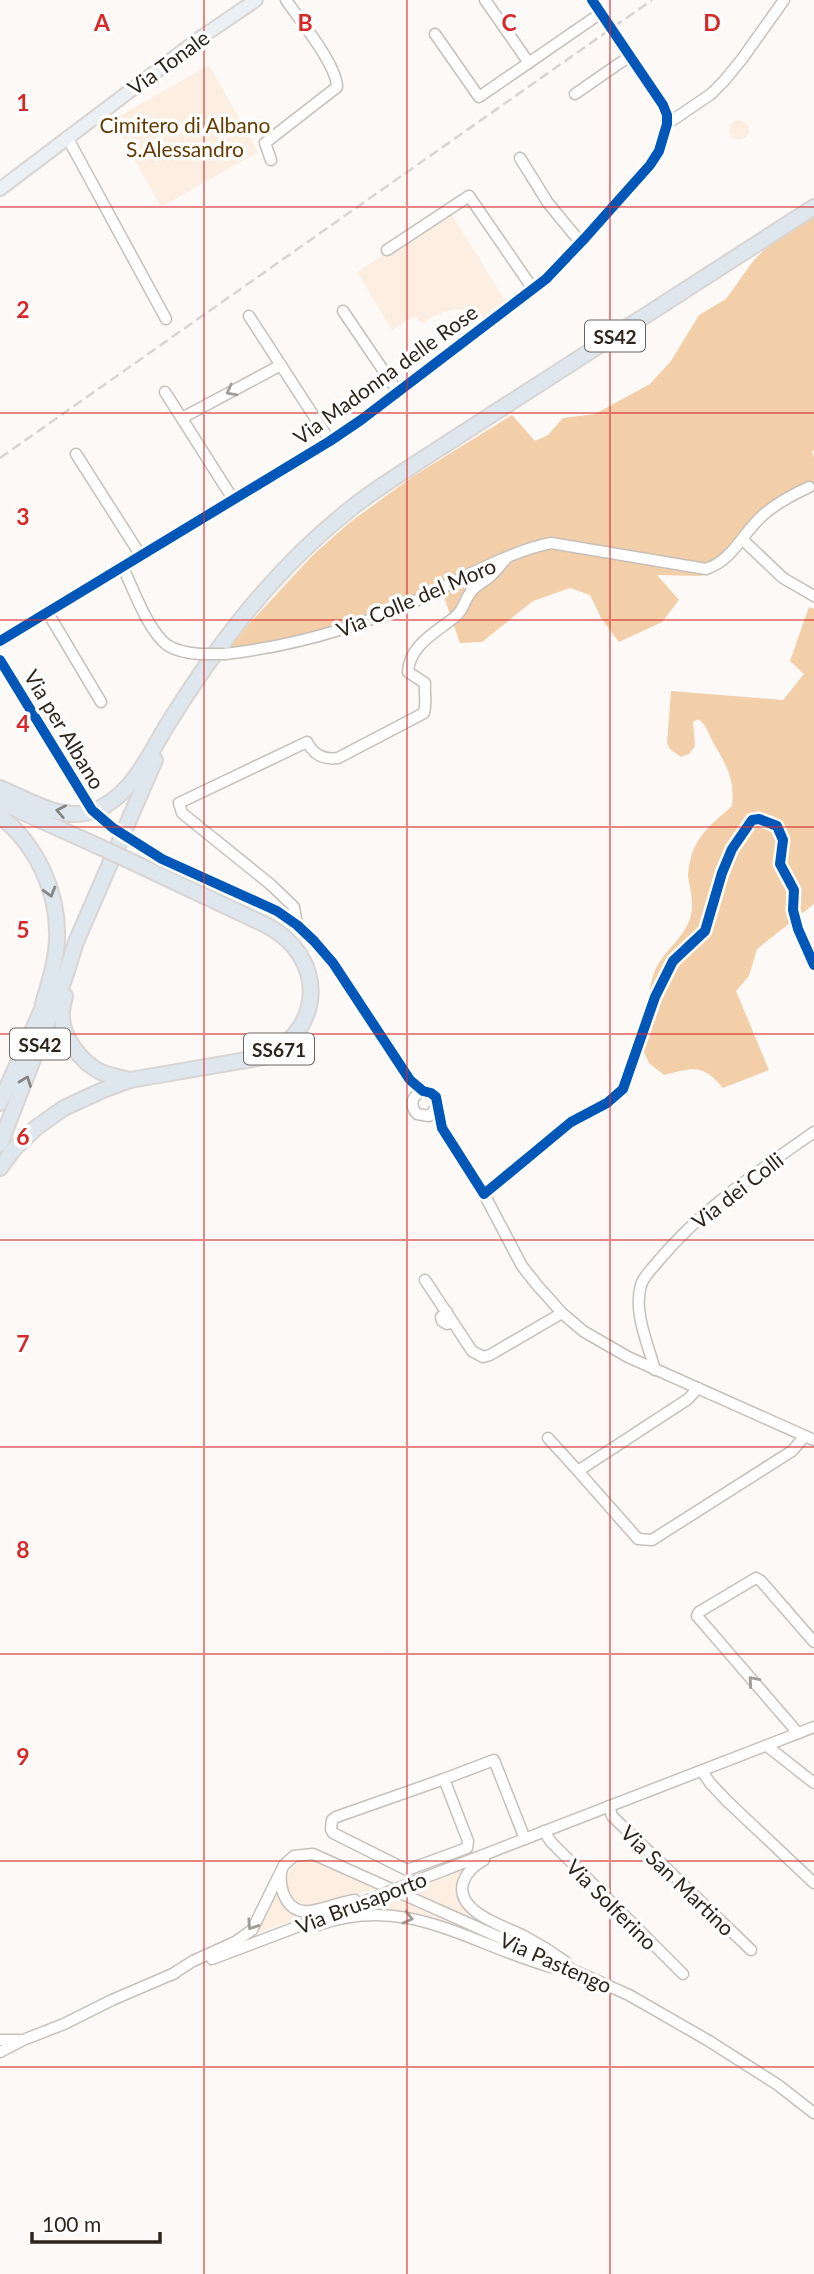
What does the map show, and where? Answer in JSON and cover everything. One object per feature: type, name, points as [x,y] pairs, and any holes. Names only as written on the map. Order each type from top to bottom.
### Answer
[{"type":"highway","name":"SS42","points":[[0,1144],[100,882],[155,758],[190,690],[253,602],[303,551],[354,506],[814,207]]},
{"type":"highway","points":[[0,788],[63,813],[80,814],[100,808],[113,801],[130,785],[190,690]]},
{"type":"highway","name":"SS671","points":[[0,802],[272,928],[294,947],[301,957],[309,978],[311,995],[309,1012],[303,1025],[291,1040],[275,1052],[252,1060],[130,1080],[64,1108],[37,1127],[0,1168]]},
{"type":"highway","points":[[0,817],[15,828],[39,862],[53,895],[57,939],[43,1004]]},
{"type":"highway","points":[[100,882],[103,897],[69,981],[62,1018],[70,1042],[85,1061],[102,1072],[130,1080]]},
{"type":"highway","points":[[43,1004],[76,942]]},
{"type":"highway","name":"SS42","points":[[0,1103],[43,1004]]},
{"type":"main road","name":"Via Tonale","points":[[236,12],[245,0]]},
{"type":"main road","name":"Via Tonale","points":[[0,189],[236,12],[256,0]]},
{"type":"street","points":[[271,160],[265,144],[337,87],[337,79],[329,64],[286,0]]},
{"type":"street","points":[[294,0],[294,12]]},
{"type":"street","points":[[485,0],[529,63]]},
{"type":"street","points":[[592,0],[663,105],[667,124],[711,94],[730,74],[784,0]]},
{"type":"street","points":[[435,34],[479,97],[601,13]]},
{"type":"street","points":[[575,94],[630,56]]},
{"type":"street","points":[[663,105],[688,109]]},
{"type":"street","name":"Via Madonna delle Rose","points":[[0,641],[330,441],[546,279],[650,165],[659,151],[667,124]]},
{"type":"street","points":[[67,137],[166,319]]},
{"type":"street","points":[[520,158],[548,203],[581,243]]},
{"type":"street","points":[[387,250],[469,196],[533,289]]},
{"type":"street","points":[[343,311],[398,392]]},
{"type":"street","points":[[249,316],[330,441]]},
{"type":"street","points":[[182,418],[281,365]]},
{"type":"street","points":[[165,392],[233,499]]},
{"type":"street","points":[[76,454],[141,556]]},
{"type":"street","name":"Via Colle del Moro","points":[[123,568],[146,616],[168,646],[184,652],[225,654],[305,641],[358,625],[526,550],[551,543],[706,569],[717,566],[767,512],[809,487]]},
{"type":"street","points":[[743,540],[783,578],[814,596]]},
{"type":"street","name":"Via Colle del Moro","points":[[297,925],[293,907],[270,884],[182,813],[179,803],[307,742],[313,752],[326,760],[338,758],[424,713],[427,703],[424,695],[425,683],[408,672],[408,660],[440,626],[458,615],[471,592],[506,559]]},
{"type":"street","points":[[48,612],[101,702]]},
{"type":"street","name":"Via per Albano","points":[[0,660],[84,799],[103,820],[162,859],[277,911],[297,925]]},
{"type":"street","points":[[297,925],[333,963],[410,1080],[423,1091],[435,1095],[442,1128],[484,1194],[522,1266],[562,1313],[600,1343],[810,1438]]},
{"type":"street","points":[[410,1080],[414,1111],[442,1128]]},
{"type":"street","points":[[413,1099],[423,1091]]},
{"type":"street","points":[[425,1116],[432,1114],[437,1107]]},
{"type":"street","name":"Via dei Colli","points":[[655,1370],[643,1328],[639,1301],[641,1285],[646,1276],[711,1206],[814,1132]]},
{"type":"street","points":[[425,1280],[472,1351],[483,1357],[562,1313]]},
{"type":"street","points":[[578,1471],[688,1399],[698,1388]]},
{"type":"street","points":[[548,1438],[631,1534],[638,1539],[652,1540],[810,1438]]},
{"type":"street","points":[[798,1733],[697,1616],[699,1612],[756,1578],[814,1642]]},
{"type":"street","name":"Via Brusaporto","points":[[0,2052],[171,1975],[814,1727]]},
{"type":"street","points":[[766,1745],[814,1783]]},
{"type":"street","points":[[444,1779],[468,1841],[467,1848],[407,1870],[333,1833],[331,1829],[332,1820],[336,1818],[494,1760],[520,1840],[473,1866],[462,1888],[465,1902],[487,1919],[548,1949],[583,1975]]},
{"type":"street","points":[[702,1771],[727,1801],[814,1884]]},
{"type":"street","name":"Via San Martino","points":[[609,1806],[612,1816],[751,1950]]},
{"type":"street","name":"Via Solferino","points":[[544,1831],[551,1842],[683,1974]]},
{"type":"street","name":"Via Pastengo","points":[[284,1865],[294,1856],[313,1854],[629,1994],[778,2085],[814,2113]]},
{"type":"street","points":[[284,1865],[280,1873],[281,1890],[288,1903],[301,1911],[309,1912],[346,1901],[378,1896]]},
{"type":"street","points":[[171,1975],[193,1961],[235,1942],[252,1930],[284,1865]]},
{"type":"street","points":[[247,1946],[276,1940],[327,1922],[367,1914],[395,1915],[429,1923],[542,1964],[583,1975]]},
{"type":"street","name":"Via Brusaporto","points":[[0,2040],[23,2040]]},
{"type":"green space","name":"Cimitero di Albano S.Alessandro","points":[[209,65],[258,152],[161,207],[113,120]]},
{"type":"green space","points":[[739,120],[746,123],[749,130],[746,137],[739,140],[732,137],[729,130],[732,123]]},
{"type":"green space","points":[[450,212],[508,305],[488,319],[469,311],[454,309],[422,323],[414,316],[392,330],[357,272]]},
{"type":"green space","points":[[313,1861],[375,1889],[319,1906],[299,1905],[288,1895],[286,1879],[298,1863]]},
{"type":"green space","points":[[463,1870],[467,1871],[460,1896],[514,1936],[511,1937],[412,1890]]},
{"type":"green space","points":[[276,1887],[300,1916],[255,1934]]},
{"type":"green space","points":[[393,1897],[482,1937],[393,1912],[363,1909]]},
{"type":"shaded area","points":[[814,215],[814,484],[763,510],[740,541],[702,576],[657,575],[679,600],[662,622],[619,642],[601,618],[590,595],[570,588],[533,601],[482,642],[460,643],[441,588],[319,635],[228,650],[312,556],[349,523],[412,477],[512,415],[535,441],[548,435],[563,418],[595,414],[650,384],[671,361],[699,315],[726,299],[754,260],[769,245]]},
{"type":"shaded area","points":[[809,607],[814,609],[814,904],[757,949],[749,976],[736,991],[769,1070],[723,1088],[703,1071],[690,1069],[664,1075],[649,1063],[642,1048],[651,982],[662,958],[684,931],[691,915],[692,900],[688,875],[696,844],[706,830],[732,806],[733,796],[726,765],[698,719],[693,722],[695,746],[689,754],[681,757],[670,749],[667,743],[671,691],[783,700],[804,674],[790,661]]},
{"type":"railway","points":[[0,458],[652,0]]},
{"type":"cycle path","points":[[0,641],[361,420],[546,279],[585,238],[650,165],[659,151],[667,124],[663,105],[592,0]]},
{"type":"cycle path","points":[[0,660],[92,810],[113,828],[162,859],[277,911],[314,941],[333,963],[410,1080],[436,1097],[442,1128],[484,1194],[571,1122],[607,1103],[623,1089],[655,997],[673,961],[705,931],[732,849],[752,820],[759,819],[777,826],[783,840],[780,864],[794,890],[793,910],[798,929],[814,965]]}]
